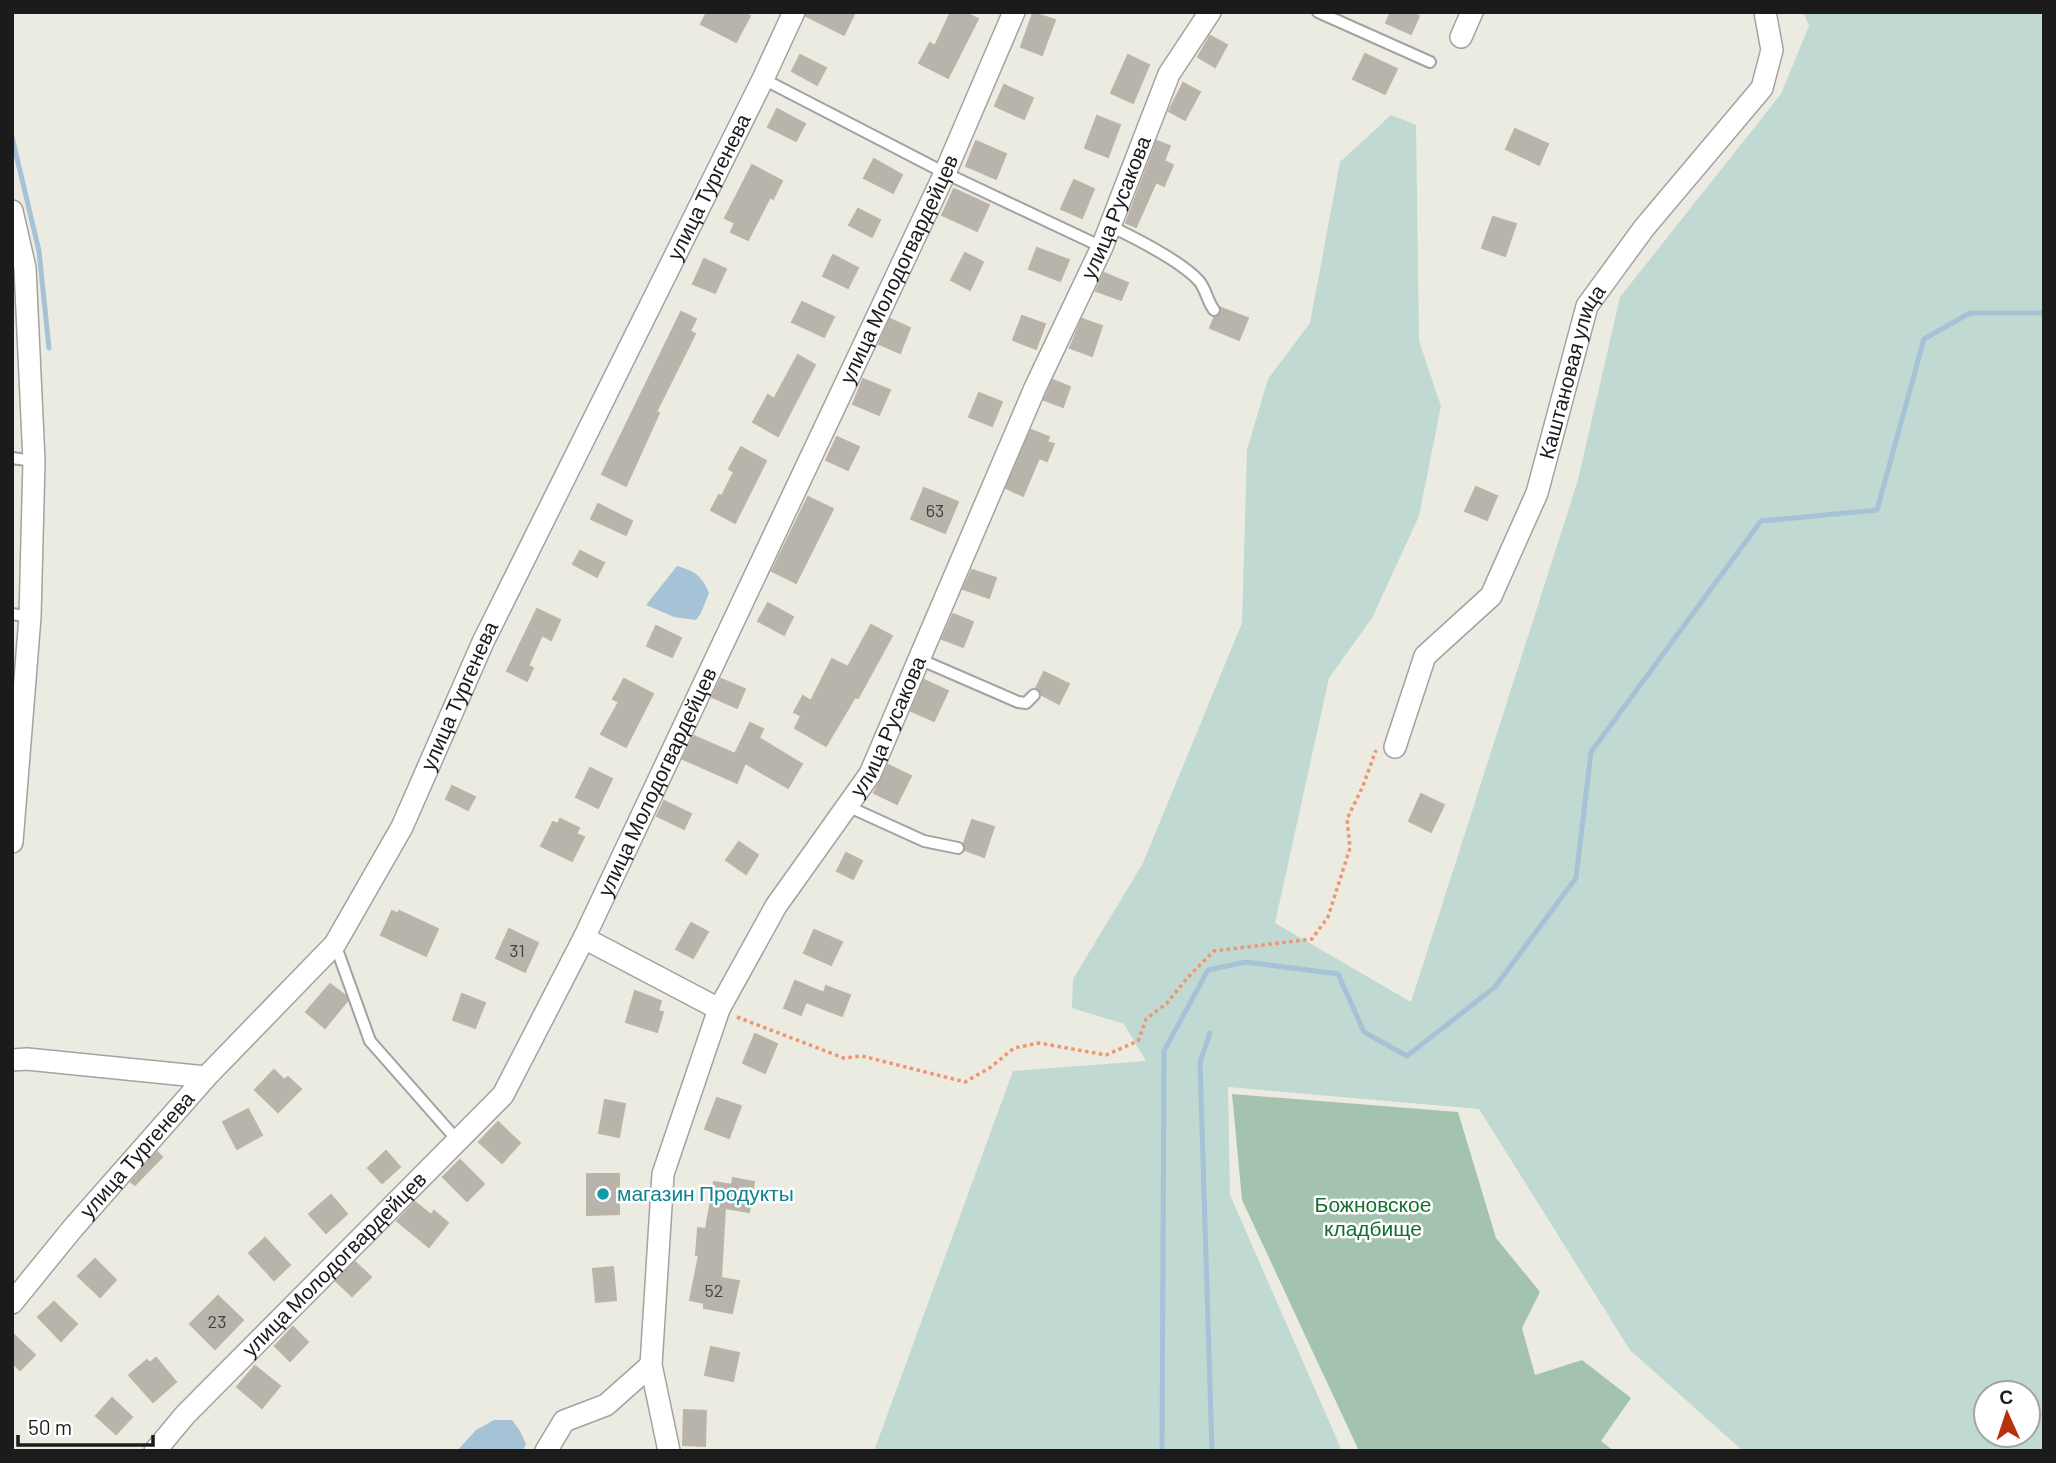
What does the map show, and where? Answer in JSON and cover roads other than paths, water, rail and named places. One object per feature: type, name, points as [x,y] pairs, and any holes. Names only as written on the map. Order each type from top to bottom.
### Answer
[{"type":"street","name":"улица Тургенева","points":[[12,1303],[73,1228],[206,1077],[335,944],[402,827],[483,642],[794,12]]},
{"type":"street","name":"улица Молодогвардейцев","points":[[155,1451],[185,1415],[503,1095],[584,938],[945,173],[1014,12]]},
{"type":"street","name":"улица Русакова","points":[[670,1451],[651,1365],[663,1174],[719,1009],[776,906],[870,774],[1035,388],[1102,247],[1169,74],[1210,12]]},
{"type":"street","points":[[1461,37],[1472,12]]},
{"type":"street","name":"Каштановая улица","points":[[1395,747],[1425,656],[1491,596],[1537,493],[1587,306],[1644,228],[1762,88],[1772,50],[1765,12]]},
{"type":"street","points":[[12,211],[25,268],[34,461],[21,616],[13,840]]},
{"type":"street","points":[[584,938],[719,1009]]},
{"type":"street","points":[[12,1060],[27,1059],[206,1077]]},
{"type":"street","points":[[546,1451],[564,1421],[606,1405],[651,1365]]},
{"type":"lane","points":[[1318,12],[1430,62]]},
{"type":"lane","points":[[763,79],[945,173],[1102,247]]},
{"type":"lane","points":[[1110,226],[1144,243],[1199,281],[1214,310]]},
{"type":"lane","points":[[12,458],[34,461]]},
{"type":"lane","points":[[919,659],[1018,702],[1026,703],[1034,695]]},
{"type":"lane","points":[[847,806],[924,841],[958,848]]},
{"type":"lane","points":[[335,944],[370,1041],[458,1140]]},
{"type":"waterway","points":[[12,137],[39,251],[49,348]]},
{"type":"waterway","points":[[1162,1451],[1164,1051],[1208,970],[1246,962],[1338,974],[1364,1032],[1407,1056],[1495,987],[1576,878],[1591,752],[1761,521],[1877,510],[1924,339],[1970,313],[2044,313]]},
{"type":"waterway","points":[[1210,1033],[1200,1062],[1212,1451]]},
{"type":"place","name":"магазин Продукты","points":[[603,1194]]},
{"type":"park label","name":"Божновское кладбище","points":[[1373,1217]]}]
